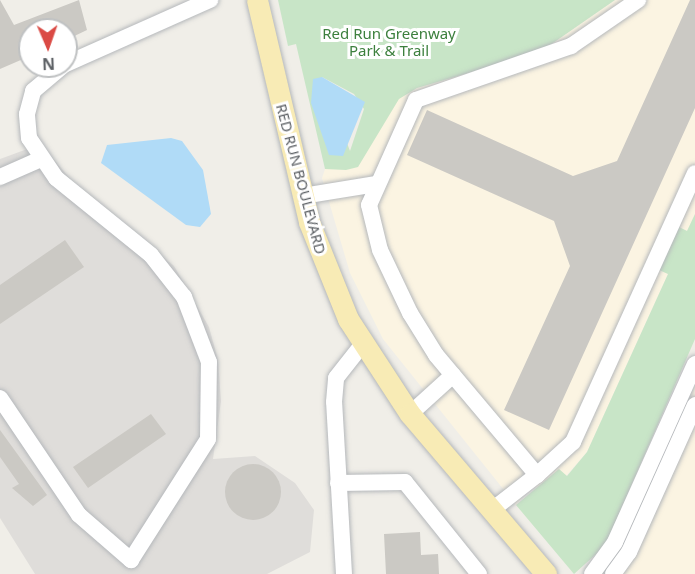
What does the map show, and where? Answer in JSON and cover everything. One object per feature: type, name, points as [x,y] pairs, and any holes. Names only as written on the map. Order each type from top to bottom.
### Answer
[{"type":"main road","name":"RED RUN BOULEVARD","points":[[258,0],[302,196],[325,270],[362,345],[410,414],[546,574]]},
{"type":"street","points":[[78,59],[210,0]]},
{"type":"street","points":[[537,475],[453,375],[410,313],[380,250],[369,205],[376,184],[416,100],[571,46],[638,0]]},
{"type":"street","points":[[0,398],[80,515],[131,560],[199,460],[208,439],[209,362],[184,297],[151,255],[77,197],[41,159],[27,131],[28,108],[40,82],[46,78]]},
{"type":"street","points":[[0,177],[41,159]]},
{"type":"street","points":[[492,510],[537,475],[573,442],[695,173]]},
{"type":"street","points":[[302,196],[376,184]]},
{"type":"street","points":[[344,574],[338,483],[336,378],[362,345]]},
{"type":"street","points":[[592,574],[615,542],[695,364]]},
{"type":"street","points":[[410,414],[453,375]]},
{"type":"street","points":[[613,574],[629,552],[695,405]]},
{"type":"street","points":[[338,483],[405,482],[479,574]]},
{"type":"shaded area","points":[[615,0],[695,0],[695,214],[687,231],[679,227],[660,270],[668,274],[587,452],[566,476],[528,490],[516,505],[383,339],[350,273],[322,178],[325,169],[358,167],[377,127],[398,99],[417,88],[540,52]]},
{"type":"shaded area","points":[[41,144],[77,187],[174,266],[209,327],[218,360],[221,401],[213,459],[255,456],[295,483],[314,510],[310,552],[267,574],[35,574],[0,518],[0,159]]},
{"type":"shaded area","points":[[695,386],[695,574],[602,574],[622,547]]},
{"type":"green space","name":"Red Run Greenway Park & Trail","points":[[278,0],[615,0],[540,52],[417,88],[399,99],[358,167],[346,170],[325,169],[296,44],[288,46]],"holes":[[[322,77],[354,94],[364,109],[350,151]]]},
{"type":"green space","points":[[695,214],[695,339],[605,546],[574,574],[516,505],[559,469],[567,476],[587,452],[668,274],[659,270],[679,227],[687,231]]},
{"type":"water","points":[[322,77],[365,102],[343,156],[329,155],[311,103],[313,79]]},
{"type":"water","points":[[171,138],[182,141],[203,170],[211,214],[200,227],[186,225],[101,163],[107,145]]},
{"type":"building","points":[[0,0],[14,25],[18,23],[18,61],[0,69]]},
{"type":"building","points":[[79,0],[87,30],[78,34],[78,18],[32,18]]},
{"type":"building","points":[[690,0],[695,0],[695,108],[549,430],[504,410],[570,266],[554,221],[407,155],[427,110],[573,176],[617,161]]},
{"type":"building","points":[[65,240],[84,267],[0,324],[0,285]]},
{"type":"building","points":[[151,414],[166,434],[88,488],[73,467]]},
{"type":"building","points":[[0,430],[47,495],[33,506],[12,488],[19,484],[0,457]]},
{"type":"building","points":[[253,464],[264,466],[273,472],[279,481],[281,492],[279,503],[273,512],[264,518],[253,520],[242,518],[233,512],[227,503],[225,492],[227,481],[233,472],[242,466]]},
{"type":"building","points":[[420,532],[421,555],[438,554],[439,574],[386,574],[384,534]]}]
